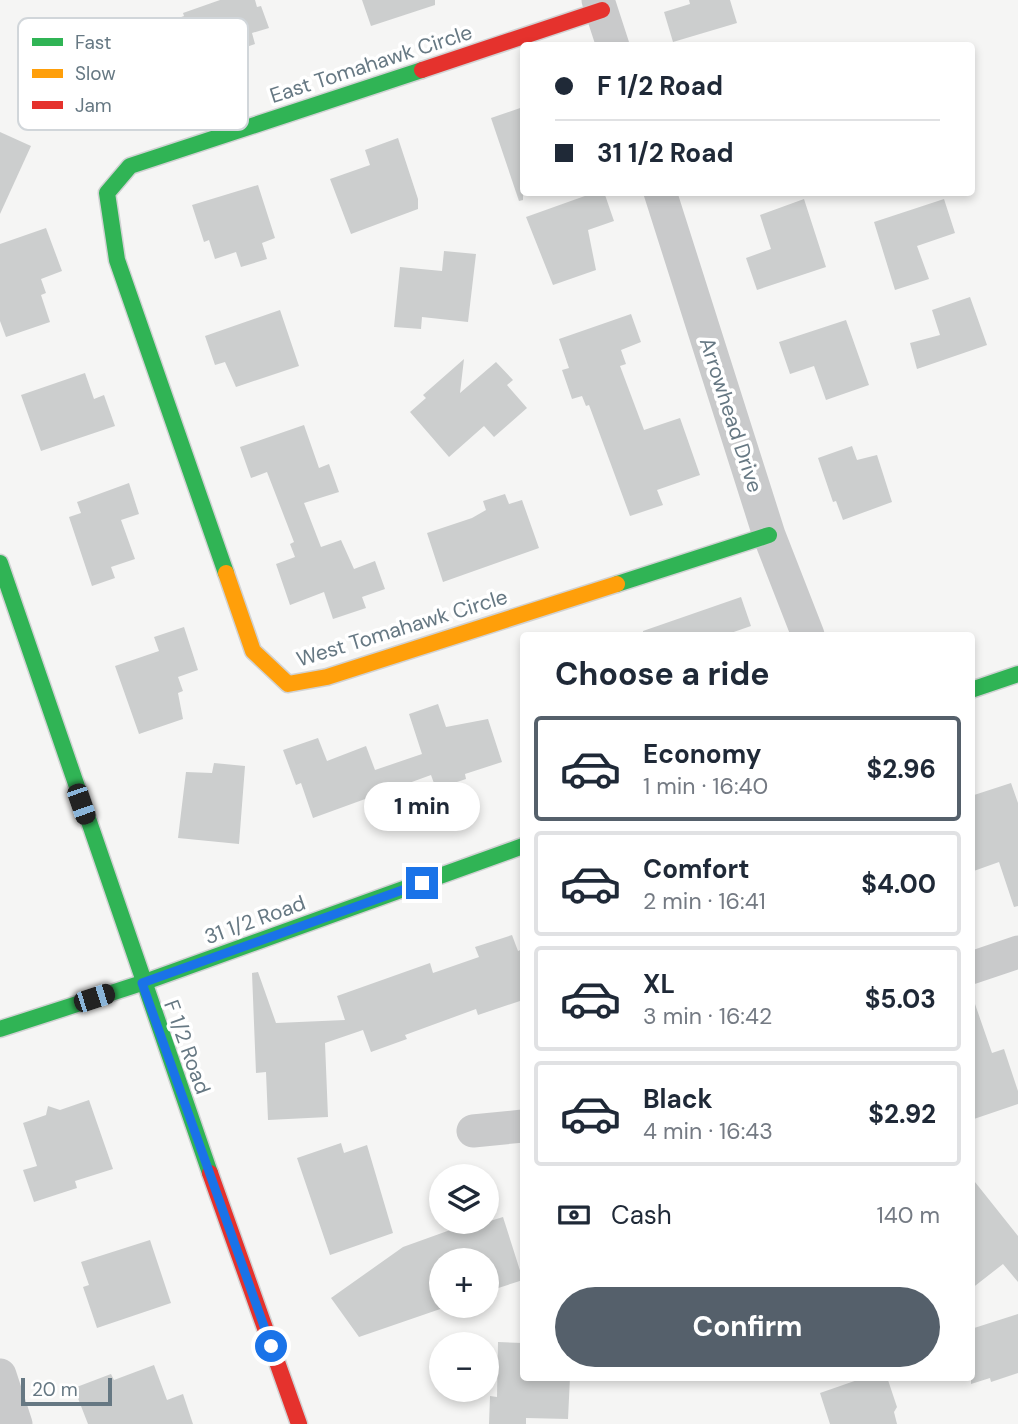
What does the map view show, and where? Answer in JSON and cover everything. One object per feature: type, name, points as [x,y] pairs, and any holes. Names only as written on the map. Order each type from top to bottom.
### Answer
[{"type":"street","points":[[600,5],[612,42]]},
{"type":"street","name":"East Tomahawk Circle","points":[[248,126],[600,5]]},
{"type":"street","name":"East Tomahawk Circle","points":[[185,457],[117,260],[107,193],[130,166],[235,130]]},
{"type":"street","name":"Arrowhead Drive","points":[[661,196],[769,535],[807,632]]},
{"type":"street","name":"West Tomahawk Circle","points":[[185,457],[253,651],[288,684],[327,677],[769,535]]},
{"type":"street","name":"F 1/2 Road","points":[[0,563],[6,602],[299,1424]]},
{"type":"street","points":[[975,689],[1018,674]]},
{"type":"street","name":"31 1/2 Road","points":[[0,1030],[142,983],[520,847]]},
{"type":"street","points":[[975,967],[1018,952]]},
{"type":"street","points":[[474,1131],[520,1126]]},
{"type":"street","points":[[0,1375],[16,1424]]},
{"type":"building","points":[[220,0],[255,0],[257,7],[261,6],[269,28],[252,33],[255,44],[248,46],[248,18],[178,18],[184,16],[183,13]]},
{"type":"building","points":[[362,0],[435,0],[435,5],[371,26]]},
{"type":"building","points":[[689,0],[730,0],[737,23],[673,42],[664,12],[690,4]]},
{"type":"building","points":[[520,108],[520,196],[523,196],[523,200],[519,201],[491,118]]},
{"type":"building","points":[[0,132],[31,146],[0,214]]},
{"type":"building","points":[[398,138],[418,199],[418,209],[351,234],[330,179],[370,165],[365,150]]},
{"type":"building","points":[[258,185],[275,238],[262,243],[267,259],[241,267],[236,252],[215,259],[209,240],[204,242],[192,205]]},
{"type":"building","points":[[585,196],[605,196],[614,221],[588,230],[596,270],[553,285],[526,217]]},
{"type":"building","points":[[804,199],[826,267],[757,290],[746,258],[771,249],[760,215]]},
{"type":"building","points":[[944,199],[955,233],[917,246],[929,279],[895,290],[874,222]]},
{"type":"building","points":[[46,228],[62,271],[41,279],[46,293],[41,295],[50,322],[6,337],[0,321],[0,244]]},
{"type":"building","points":[[444,251],[476,254],[468,322],[422,317],[421,329],[394,327],[400,267],[442,271]]},
{"type":"building","points":[[970,297],[987,345],[917,369],[910,343],[940,335],[932,310]]},
{"type":"building","points":[[280,310],[299,366],[236,387],[225,362],[215,365],[205,336]]},
{"type":"building","points":[[631,314],[641,342],[621,350],[626,364],[620,366],[644,430],[680,418],[700,475],[657,490],[663,505],[630,516],[589,405],[586,406],[582,396],[572,399],[562,370],[569,368],[559,339]]},
{"type":"building","points":[[846,320],[869,385],[826,400],[814,366],[790,374],[779,342]]},
{"type":"building","points":[[464,359],[460,393],[496,362],[513,380],[507,385],[527,408],[494,437],[484,426],[449,457],[410,412],[426,398],[423,395]]},
{"type":"building","points":[[85,373],[94,399],[104,395],[115,426],[41,451],[21,395]]},
{"type":"building","points":[[304,425],[319,468],[329,464],[339,492],[304,503],[321,547],[341,540],[354,569],[375,561],[385,589],[362,597],[366,608],[333,619],[324,592],[290,605],[276,564],[295,557],[290,544],[294,542],[267,472],[251,478],[240,447]]},
{"type":"building","points":[[852,446],[857,460],[877,455],[892,502],[843,520],[836,501],[833,502],[818,458]]},
{"type":"building","points":[[129,483],[139,514],[121,520],[135,559],[111,567],[115,578],[92,586],[69,517],[81,513],[77,502]]},
{"type":"building","points":[[505,494],[509,504],[522,500],[539,548],[443,582],[427,533],[472,518],[486,510],[483,501]]},
{"type":"building","points":[[741,597],[751,626],[734,632],[643,631]]},
{"type":"building","points":[[184,627],[198,670],[178,677],[183,691],[178,693],[183,719],[139,734],[115,666],[159,651],[154,637]]},
{"type":"building","points":[[438,704],[446,727],[488,719],[502,762],[465,774],[466,779],[436,789],[431,775],[313,818],[301,783],[296,785],[283,750],[318,738],[327,761],[366,746],[375,770],[422,754],[409,714]]},
{"type":"building","points":[[214,763],[245,766],[239,844],[178,838],[186,772],[212,773]]},
{"type":"building","points":[[1011,783],[1018,803],[1018,906],[1014,907],[999,862],[975,871],[975,795]]},
{"type":"building","points":[[512,935],[518,951],[520,950],[520,1001],[478,1015],[476,1009],[405,1035],[407,1039],[371,1052],[363,1030],[325,1043],[328,1117],[268,1120],[266,1072],[256,1073],[252,973],[258,972],[276,1023],[345,1020],[337,996],[430,963],[433,973],[479,957],[475,947]]},
{"type":"building","points":[[975,1004],[992,1053],[1004,1049],[1018,1091],[1018,1104],[975,1119]]},
{"type":"building","points":[[89,1100],[113,1169],[75,1181],[77,1188],[34,1202],[23,1170],[37,1166],[23,1123],[46,1115],[48,1106],[60,1110]]},
{"type":"building","points":[[341,1143],[344,1153],[367,1145],[393,1233],[330,1255],[297,1158]]},
{"type":"building","points":[[975,1182],[1018,1236],[1018,1282],[1003,1264],[975,1286]]},
{"type":"building","points":[[503,1217],[520,1271],[520,1281],[499,1288],[499,1248],[429,1248],[429,1313],[359,1337],[331,1298],[403,1247],[439,1234],[499,1234],[499,1218]]},
{"type":"building","points":[[150,1240],[171,1303],[97,1328],[83,1287],[89,1285],[81,1262]]},
{"type":"building","points":[[1018,1314],[1018,1373],[991,1382],[990,1378],[971,1384],[971,1381],[975,1381],[975,1328]]},
{"type":"building","points":[[499,1342],[520,1343],[520,1381],[570,1381],[568,1419],[526,1418],[526,1424],[489,1424],[490,1402],[499,1402]]},
{"type":"building","points":[[154,1365],[167,1400],[183,1394],[193,1424],[88,1424],[74,1388],[111,1374],[114,1380]]},
{"type":"building","points":[[854,1381],[888,1381],[897,1407],[894,1412],[897,1424],[830,1424],[820,1393]]},
{"type":"traffic: fast","points":[[248,127],[422,70]]},
{"type":"traffic: fast","points":[[226,573],[117,260],[107,193],[130,166],[240,130]]},
{"type":"traffic: fast","points":[[617,584],[769,535]]},
{"type":"traffic: fast","points":[[0,563],[210,1173]]},
{"type":"traffic: fast","points":[[975,689],[1018,674]]},
{"type":"traffic: fast","points":[[0,1029],[142,983],[520,847]]},
{"type":"traffic: slow","points":[[226,573],[253,651],[288,684],[327,677],[617,584]]},
{"type":"traffic: jam","points":[[422,70],[602,10]]},
{"type":"traffic: jam","points":[[210,1173],[299,1424]]},
{"type":"route","points":[[271,1346],[142,983],[422,883]]}]
